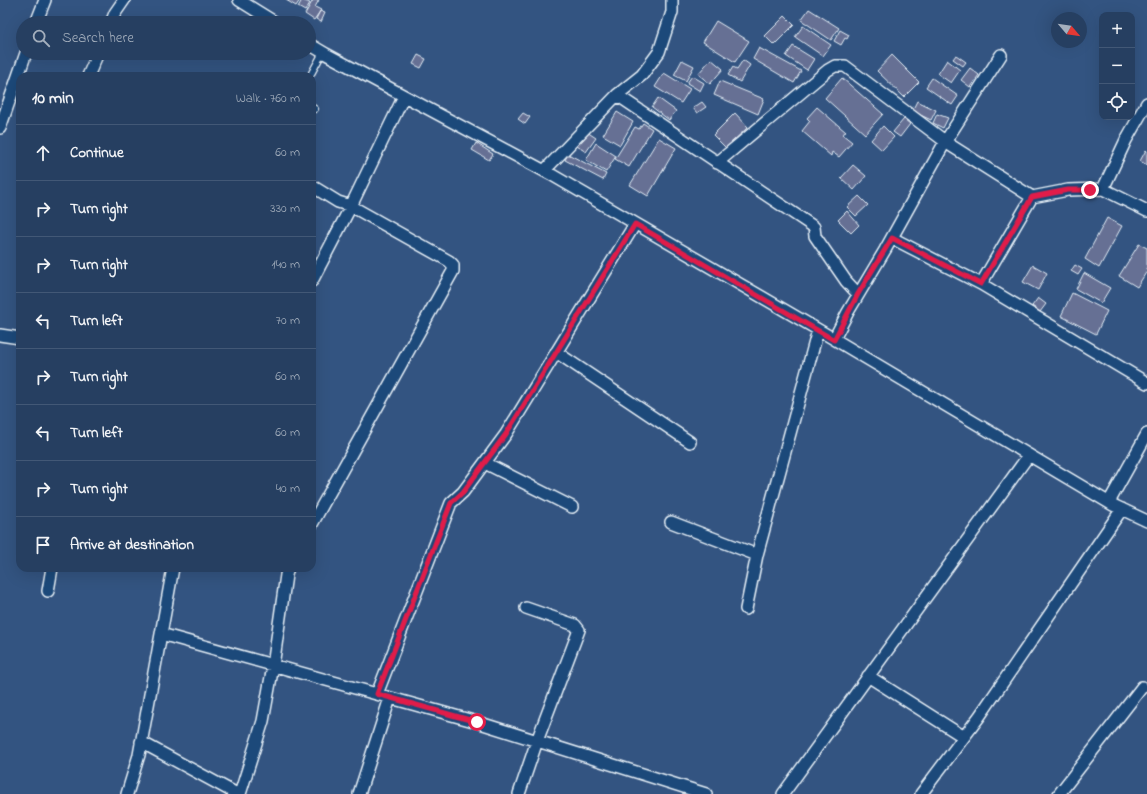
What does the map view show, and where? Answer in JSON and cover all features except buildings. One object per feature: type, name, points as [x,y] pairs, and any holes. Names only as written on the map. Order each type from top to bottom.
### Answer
[{"type":"street","points":[[39,16],[45,0]]},
{"type":"street","points":[[114,16],[124,0]]},
{"type":"street","points":[[240,0],[265,16]]},
{"type":"street","points":[[544,171],[618,95],[642,76],[659,52],[672,12],[672,0]]},
{"type":"street","points":[[316,48],[544,171],[818,330],[1109,502],[1147,522]]},
{"type":"street","points":[[834,340],[858,294],[892,238],[945,142],[1001,55]]},
{"type":"street","points":[[19,72],[24,60]]},
{"type":"street","points":[[90,72],[95,60]]},
{"type":"street","points":[[717,163],[828,70],[835,66],[845,66],[945,142],[1032,197],[1068,190],[1103,189],[1147,211]]},
{"type":"street","points":[[0,128],[16,82]]},
{"type":"street","points":[[618,95],[814,227],[815,236],[846,281],[858,294]]},
{"type":"street","points":[[316,273],[351,206],[404,96]]},
{"type":"street","points":[[1103,189],[1126,140],[1147,103]]},
{"type":"street","points":[[316,188],[338,202],[351,206],[449,261],[453,265],[453,271],[316,517]]},
{"type":"street","points":[[981,284],[1032,197]]},
{"type":"street","points":[[377,694],[451,503],[463,492],[506,434],[635,224]]},
{"type":"street","points":[[892,238],[981,284],[1147,383]]},
{"type":"street","points":[[746,609],[757,555],[818,330]]},
{"type":"street","points":[[0,335],[16,337]]},
{"type":"street","points":[[556,352],[690,442]]},
{"type":"street","points":[[1109,502],[1147,434]]},
{"type":"street","points":[[783,794],[1029,455]]},
{"type":"street","points":[[485,463],[572,507]]},
{"type":"street","points":[[921,794],[984,710],[1122,509]]},
{"type":"street","points":[[671,522],[757,555]]},
{"type":"street","points":[[48,591],[51,572]]},
{"type":"street","points":[[126,794],[139,755],[172,572]]},
{"type":"street","points":[[240,794],[263,721],[287,572]]},
{"type":"street","points":[[520,794],[537,741],[579,630],[575,625],[526,608]]},
{"type":"street","points":[[161,634],[477,722],[706,794]]},
{"type":"street","points":[[868,676],[964,737]]},
{"type":"street","points":[[1059,794],[1142,687]]},
{"type":"street","points":[[360,794],[390,698]]},
{"type":"street","points":[[141,742],[237,794]]},
{"type":"lane","points":[[312,72],[323,52]]},
{"type":"route","points":[[477,722],[377,694],[451,503],[463,492],[506,434],[635,224],[834,340],[858,294],[892,238],[981,284],[1032,197],[1068,190],[1090,190]]}]
